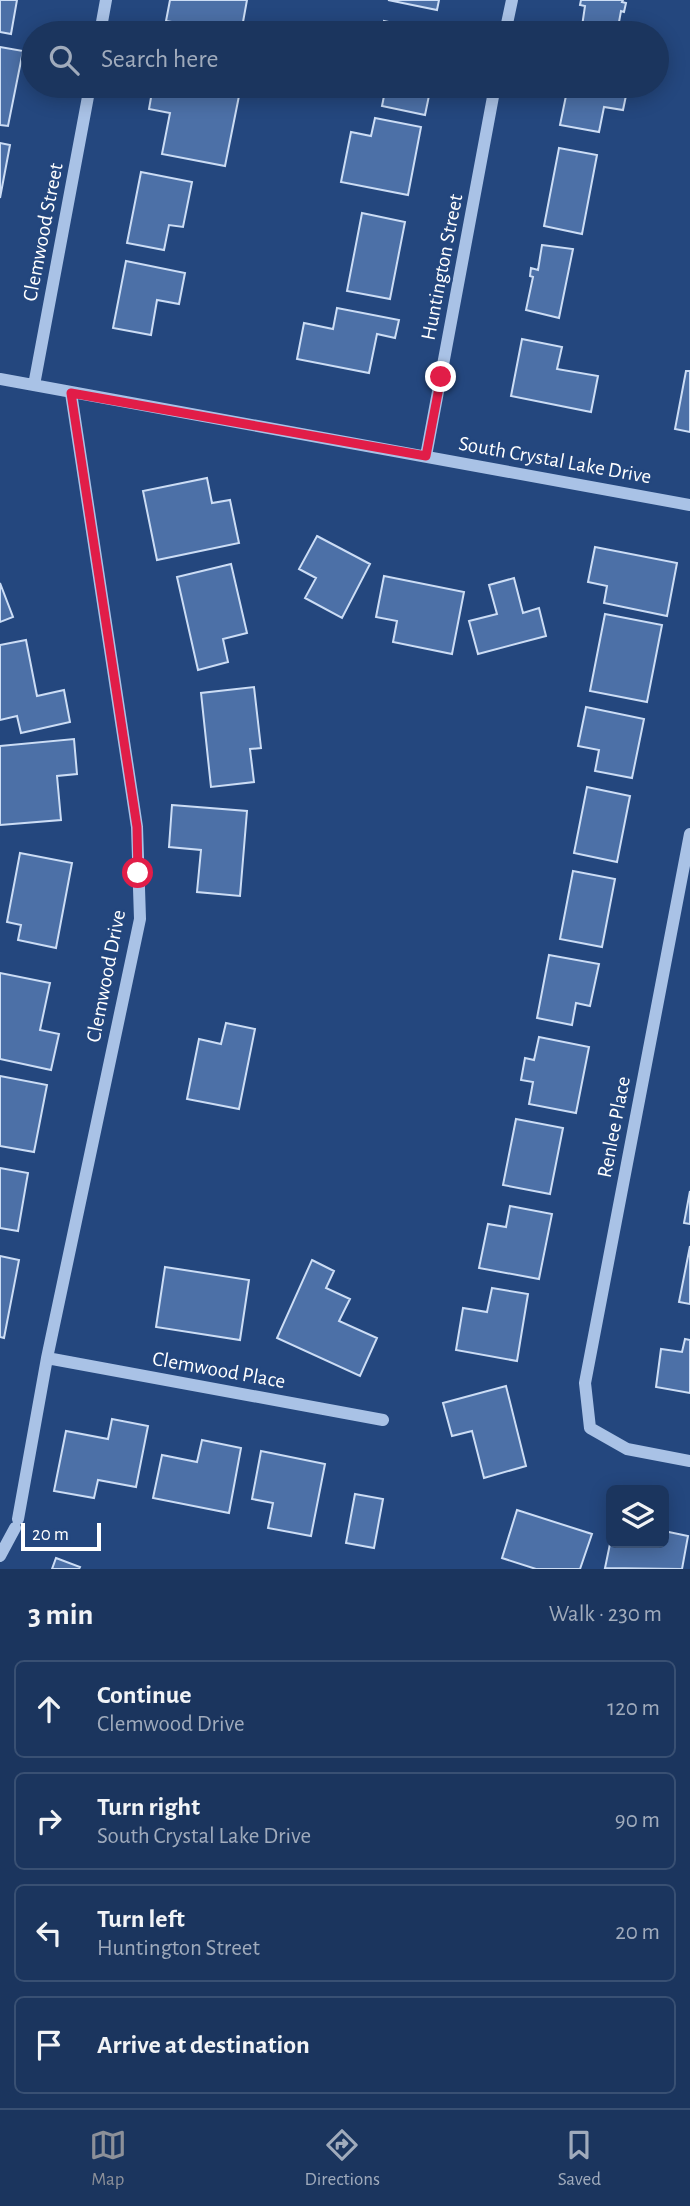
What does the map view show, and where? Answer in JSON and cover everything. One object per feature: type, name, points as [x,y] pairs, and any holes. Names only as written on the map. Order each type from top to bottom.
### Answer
[{"type":"street","points":[[102,21],[106,0]]},
{"type":"street","points":[[508,21],[512,0]]},
{"type":"street","name":"Clemwood Street","points":[[34,385],[88,98]]},
{"type":"street","name":"Huntington Street","points":[[426,456],[493,98]]},
{"type":"street","name":"South Crystal Lake Drive","points":[[0,379],[690,505]]},
{"type":"street","name":"Clemwood Drive","points":[[0,1556],[17,1524],[47,1358],[139,919],[137,827],[71,393]]},
{"type":"street","name":"Renlee Place","points":[[690,834],[585,1383],[590,1429],[627,1449],[690,1461]]},
{"type":"street","name":"Clemwood Place","points":[[47,1358],[383,1420]]},
{"type":"building","points":[[0,0],[17,0],[11,34],[0,32]]},
{"type":"building","points":[[170,0],[247,0],[243,21],[166,21]]},
{"type":"building","points":[[388,0],[439,0],[437,10]]},
{"type":"building","points":[[581,0],[623,0],[622,2],[626,3],[619,21],[583,21],[585,6],[580,5]]},
{"type":"building","points":[[0,47],[21,51],[21,61],[8,126],[0,125]]},
{"type":"building","points":[[151,98],[239,98],[225,166],[162,154],[170,113],[149,109]]},
{"type":"building","points":[[384,98],[429,98],[425,115],[382,106]]},
{"type":"building","points":[[566,98],[626,98],[623,110],[604,107],[599,132],[560,125]]},
{"type":"building","points":[[375,118],[421,127],[408,195],[341,182],[351,132],[371,136]]},
{"type":"building","points":[[0,143],[10,145],[0,198]]},
{"type":"building","points":[[559,148],[597,155],[582,234],[544,226]]},
{"type":"building","points":[[141,172],[192,182],[183,227],[169,225],[164,250],[127,243]]},
{"type":"building","points":[[362,213],[405,222],[390,299],[347,291]]},
{"type":"building","points":[[542,245],[573,249],[559,318],[526,310],[533,277],[530,276],[531,268],[538,270]]},
{"type":"building","points":[[126,261],[185,273],[179,304],[157,300],[151,335],[113,328]]},
{"type":"building","points":[[337,308],[399,320],[395,338],[377,334],[369,373],[297,359],[304,323],[333,329]]},
{"type":"building","points":[[522,339],[562,347],[557,369],[598,376],[591,412],[511,396]]},
{"type":"building","points":[[686,371],[690,371],[690,432],[675,429]]},
{"type":"building","points":[[207,478],[212,503],[230,500],[239,543],[157,560],[143,491]]},
{"type":"building","points":[[317,536],[370,564],[342,618],[305,598],[316,578],[299,569]]},
{"type":"building","points":[[595,547],[677,563],[667,616],[604,603],[607,586],[588,582]]},
{"type":"building","points":[[231,564],[247,633],[223,639],[228,662],[198,670],[177,577]]},
{"type":"building","points":[[384,576],[464,592],[452,654],[393,642],[397,621],[376,617]]},
{"type":"building","points":[[514,578],[523,613],[539,608],[546,636],[478,654],[469,621],[497,614],[489,585]]},
{"type":"building","points":[[0,583],[13,617],[0,622]]},
{"type":"building","points":[[605,614],[662,625],[647,702],[590,691]]},
{"type":"building","points":[[26,640],[37,696],[64,690],[70,722],[21,733],[17,716],[0,720],[0,645]]},
{"type":"building","points":[[254,687],[261,748],[250,749],[254,782],[211,787],[201,693]]},
{"type":"building","points":[[586,707],[644,719],[632,778],[595,771],[599,750],[578,746]]},
{"type":"building","points":[[74,739],[77,774],[57,776],[61,820],[0,825],[0,746]]},
{"type":"building","points":[[587,787],[630,796],[617,862],[574,853]]},
{"type":"building","points":[[172,805],[247,811],[240,896],[197,892],[201,850],[169,847]]},
{"type":"building","points":[[20,853],[72,863],[56,948],[18,940],[21,925],[7,922]]},
{"type":"building","points":[[573,871],[615,879],[602,947],[560,939]]},
{"type":"building","points":[[549,955],[599,964],[590,1006],[576,1003],[572,1025],[537,1018]]},
{"type":"building","points":[[0,973],[50,983],[40,1030],[59,1034],[51,1070],[0,1059]]},
{"type":"building","points":[[226,1023],[255,1029],[239,1109],[187,1099],[199,1039],[221,1044]]},
{"type":"building","points":[[539,1037],[589,1047],[576,1113],[529,1104],[533,1082],[521,1080],[525,1058],[534,1060]]},
{"type":"building","points":[[0,1076],[47,1085],[34,1152],[0,1146]]},
{"type":"building","points":[[516,1119],[563,1128],[550,1194],[503,1185]]},
{"type":"building","points":[[0,1168],[28,1173],[18,1231],[0,1228]]},
{"type":"building","points":[[690,1191],[690,1224],[684,1223]]},
{"type":"building","points":[[510,1206],[552,1214],[539,1279],[479,1268],[488,1224],[506,1227]]},
{"type":"building","points":[[690,1246],[690,1304],[679,1302]]},
{"type":"building","points":[[0,1256],[19,1260],[4,1338],[0,1337]]},
{"type":"building","points":[[312,1260],[334,1271],[326,1288],[350,1299],[339,1321],[377,1338],[360,1376],[277,1338]]},
{"type":"building","points":[[165,1267],[249,1280],[240,1340],[156,1327]]},
{"type":"building","points":[[492,1288],[528,1294],[517,1361],[456,1350],[463,1308],[487,1312]]},
{"type":"building","points":[[685,1339],[690,1340],[690,1393],[656,1387],[661,1349],[682,1352]]},
{"type":"building","points":[[506,1386],[526,1466],[484,1478],[472,1431],[452,1436],[443,1403]]},
{"type":"building","points":[[112,1419],[148,1426],[136,1487],[98,1480],[94,1498],[54,1491],[66,1431],[108,1439]]},
{"type":"building","points":[[202,1440],[241,1448],[229,1513],[153,1498],[162,1455],[197,1462]]},
{"type":"building","points":[[261,1451],[325,1464],[311,1536],[268,1528],[273,1503],[252,1499]]},
{"type":"building","points":[[355,1494],[383,1499],[374,1548],[346,1543]]},
{"type":"building","points":[[517,1510],[592,1534],[580,1569],[536,1569],[502,1558]]},
{"type":"building","points":[[669,1532],[688,1536],[682,1569],[605,1568],[609,1548],[669,1548]]},
{"type":"building","points":[[56,1558],[80,1567],[52,1569]]},
{"type":"route","points":[[138,873],[137,827],[71,393],[426,456],[441,377]]}]
